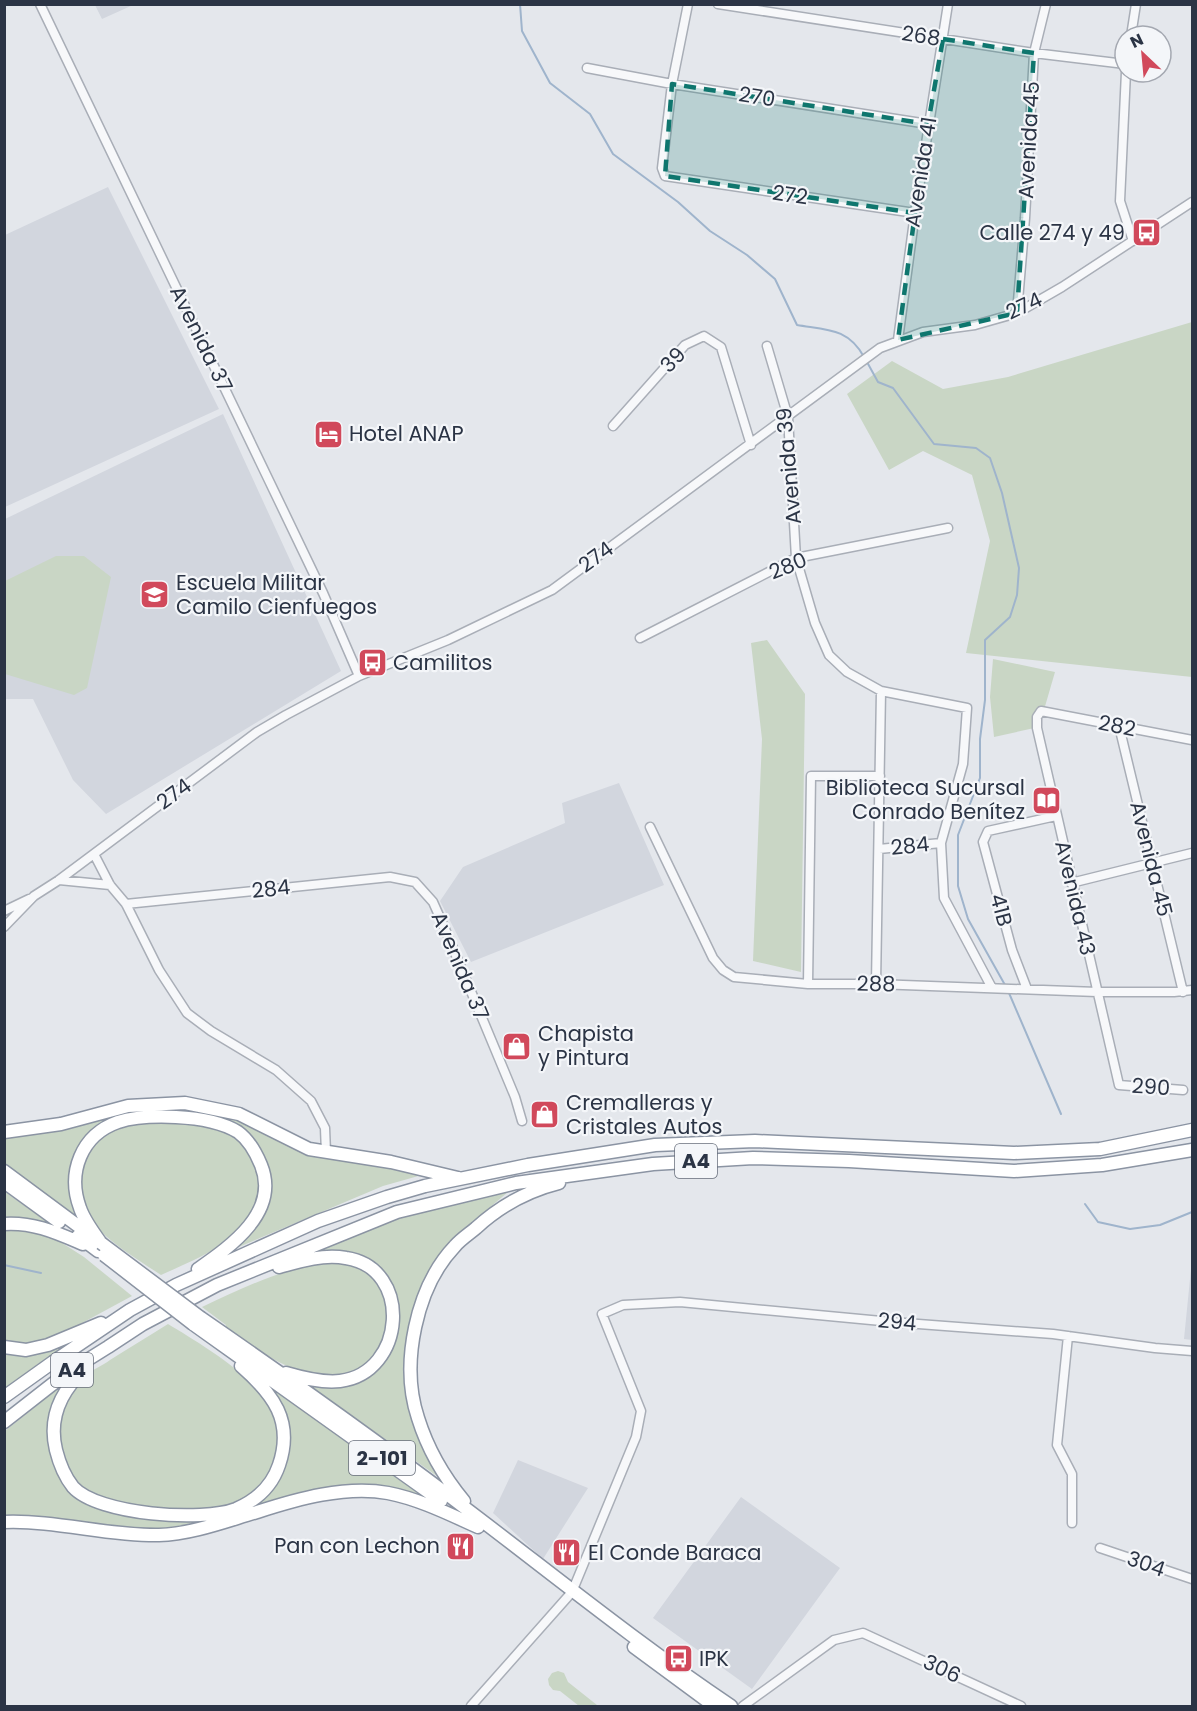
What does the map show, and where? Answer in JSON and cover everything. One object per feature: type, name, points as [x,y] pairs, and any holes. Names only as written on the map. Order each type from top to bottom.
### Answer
[{"type":"highway","points":[[4,1132],[61,1124],[128,1106],[185,1103],[239,1114],[309,1149],[391,1162],[462,1179]]},
{"type":"highway","points":[[99,1247],[81,1210],[75,1192],[74,1173],[82,1154],[99,1132],[116,1123],[138,1117],[165,1116],[196,1118],[217,1123],[238,1132],[256,1153],[264,1173],[264,1197],[261,1208],[255,1219],[238,1238],[176,1285]]},
{"type":"highway","name":"A4","points":[[4,1398],[130,1310],[176,1285],[318,1221],[387,1197],[462,1179],[528,1165],[655,1145],[755,1142],[1014,1154],[1100,1149],[1192,1130]]},
{"type":"highway","name":"A4","points":[[4,1422],[68,1372],[143,1324],[217,1285],[397,1212],[516,1183],[652,1164],[753,1158],[1014,1171],[1102,1165],[1192,1150]]},
{"type":"highway","points":[[477,1522],[451,1486],[434,1456],[417,1417],[410,1377],[412,1341],[422,1304],[434,1275],[454,1246],[494,1212],[526,1193],[556,1183],[652,1164]]},
{"type":"highway","name":"2-101","points":[[4,1171],[197,1321],[477,1522]]},
{"type":"highway","name":"2-101","points":[[4,1182],[99,1247]]},
{"type":"highway","points":[[4,1224],[32,1224],[99,1247]]},
{"type":"highway","points":[[217,1285],[303,1260],[325,1257],[347,1258],[356,1261],[364,1264],[379,1276],[389,1292],[394,1325],[384,1352],[367,1371],[356,1377],[339,1381],[320,1381],[277,1370]]},
{"type":"highway","points":[[4,1347],[26,1350],[48,1345],[130,1310]]},
{"type":"highway","points":[[143,1324],[72,1380],[64,1392],[55,1412],[54,1442],[58,1457],[74,1488],[92,1500],[114,1507],[163,1515],[221,1513],[247,1504],[268,1487],[280,1462],[286,1437],[279,1412],[268,1392],[197,1321]]},
{"type":"highway","name":"2-101","points":[[197,1321],[277,1370],[714,1707]]},
{"type":"highway","points":[[4,1522],[56,1523],[124,1533],[160,1535],[202,1527],[323,1495],[354,1491],[387,1492],[477,1522]]},
{"type":"highway","name":"2-101","points":[[570,1595],[731,1707]]},
{"type":"street","name":"Avenida 37","points":[[40,4],[324,593],[359,676]]},
{"type":"street","points":[[672,84],[688,4]]},
{"type":"street","name":"268","points":[[718,4],[1113,62]]},
{"type":"street","name":"Avenida 41","points":[[898,340],[928,124],[948,4]]},
{"type":"street","name":"Avenida 45","points":[[1017,313],[1025,218],[1034,52],[1046,4]]},
{"type":"street","points":[[1133,24],[1136,4]]},
{"type":"street","name":"270","points":[[587,68],[672,84],[928,124]]},
{"type":"street","name":"272","points":[[672,84],[662,168],[665,176],[915,213]]},
{"type":"street","points":[[1125,84],[1120,201],[1133,241]]},
{"type":"street","name":"274","points":[[4,927],[34,896],[257,732],[359,676],[448,640],[552,590],[867,357],[898,340],[923,332],[975,325],[1017,313],[1062,287],[1192,202]]},
{"type":"street","name":"39","points":[[613,426],[685,345],[704,336],[721,347],[751,445]]},
{"type":"street","name":"Avenida 39","points":[[767,346],[788,417],[796,558],[815,623],[829,655],[847,672],[881,690]]},
{"type":"street","name":"280","points":[[640,638],[796,558],[948,528]]},
{"type":"street","points":[[876,984],[881,690],[967,708],[963,764],[941,843],[944,898],[992,988]]},
{"type":"street","name":"282","points":[[1041,711],[1192,740]]},
{"type":"street","name":"Avenida 43","points":[[1041,711],[1037,717],[1037,728],[1119,1085]]},
{"type":"street","name":"Avenida 45","points":[[1119,726],[1152,863],[1188,991]]},
{"type":"street","points":[[808,984],[811,776],[880,776]]},
{"type":"street","name":"41B","points":[[1027,989],[1012,950],[983,842],[988,831],[1056,816]]},
{"type":"street","name":"288","points":[[650,827],[713,957],[723,970],[734,977],[808,984],[876,984],[1097,992],[1188,991]]},
{"type":"street","name":"284","points":[[879,849],[941,843]]},
{"type":"street","points":[[1071,883],[1192,853]]},
{"type":"street","points":[[94,854],[110,885],[126,904],[159,970],[187,1012],[211,1032],[276,1070],[311,1101],[325,1128],[326,1153]]},
{"type":"street","name":"284","points":[[126,904],[390,877],[415,882]]},
{"type":"street","points":[[58,880],[110,885]]},
{"type":"street","name":"Avenida 37","points":[[415,882],[433,902],[515,1097],[522,1121]]},
{"type":"street","points":[[4,911],[34,896]]},
{"type":"street","name":"290","points":[[1119,1085],[1183,1090]]},
{"type":"street","name":"294","points":[[570,1595],[636,1437],[642,1411],[602,1314],[623,1305],[681,1302],[1068,1336],[1192,1351]]},
{"type":"street","points":[[1068,1336],[1057,1445],[1072,1474],[1072,1523]]},
{"type":"street","name":"304","points":[[1100,1548],[1192,1579]]},
{"type":"street","points":[[471,1707],[570,1595]]},
{"type":"street","name":"306","points":[[743,1707],[834,1640],[863,1633],[1021,1707]]},
{"type":"highlighted area","points":[[943,39],[1034,53],[1017,313],[898,340],[915,213],[665,176],[672,84],[928,124]]},
{"type":"shaded area","points":[[95,5],[133,5],[102,19]]},
{"type":"shaded area","points":[[108,187],[219,409],[5,507],[5,235]]},
{"type":"shaded area","name":"Escuela Militar Camilo Cienfuegos","points":[[223,414],[341,671],[106,814],[73,780],[33,699],[5,699],[5,519]]},
{"type":"shaded area","points":[[619,783],[664,885],[471,962],[440,901],[463,867],[565,823],[562,803]]},
{"type":"shaded area","points":[[1192,1259],[1192,1340],[1184,1339]]},
{"type":"shaded area","points":[[518,1460],[588,1488],[543,1559],[493,1513]]},
{"type":"shaded area","points":[[741,1497],[840,1568],[752,1689],[653,1618]]},
{"type":"green space","points":[[1192,322],[1192,677],[966,653],[990,541],[972,475],[923,451],[889,470],[847,394],[892,361],[943,389],[1008,377]]},
{"type":"green space","points":[[56,556],[84,556],[111,577],[87,688],[74,695],[5,674],[5,581]]},
{"type":"green space","points":[[767,640],[805,694],[801,972],[753,961],[762,739],[751,643]]},
{"type":"green space","points":[[993,659],[1055,672],[1039,727],[994,737],[990,697]]},
{"type":"green space","points":[[137,1109],[197,1109],[226,1116],[312,1155],[429,1173],[383,1186],[227,1252],[269,1190],[250,1137],[182,1114],[93,1132],[73,1159],[69,1176],[72,1194],[87,1227],[5,1166],[4,1136],[34,1134]]},
{"type":"green space","points":[[165,1121],[198,1123],[240,1138],[258,1169],[259,1194],[253,1212],[243,1226],[229,1239],[213,1250],[161,1275],[116,1244],[92,1222],[83,1201],[80,1175],[87,1153],[93,1145],[111,1131],[133,1123]]},
{"type":"green space","points":[[5,1192],[53,1226],[5,1221]]},
{"type":"green space","points":[[508,1192],[444,1250],[410,1326],[404,1366],[408,1399],[444,1481],[304,1382],[347,1381],[366,1377],[377,1368],[390,1351],[397,1328],[392,1305],[377,1269],[304,1255],[401,1218]]},
{"type":"green space","points":[[19,1227],[48,1234],[84,1257],[132,1296],[47,1342],[24,1346],[5,1343],[4,1229]]},
{"type":"green space","points":[[339,1261],[359,1268],[371,1276],[383,1292],[388,1311],[381,1349],[376,1358],[361,1370],[333,1377],[302,1372],[268,1356],[225,1329],[226,1325],[202,1307],[252,1284],[286,1272]]},
{"type":"green space","points":[[168,1324],[216,1355],[250,1381],[274,1411],[280,1435],[274,1462],[259,1487],[236,1504],[216,1509],[195,1509],[122,1503],[86,1488],[72,1476],[63,1459],[59,1438],[59,1420],[65,1402],[75,1386],[89,1372]]},
{"type":"green space","points":[[64,1346],[5,1389],[4,1352]]},
{"type":"green space","points":[[262,1380],[425,1497],[367,1486],[169,1528],[129,1529],[5,1519],[5,1431],[61,1386],[53,1407],[71,1491],[175,1520],[262,1496],[288,1444]]},
{"type":"green space","points":[[558,1671],[564,1673],[568,1682],[597,1705],[606,1706],[579,1706],[560,1691],[553,1690],[548,1679],[552,1673]]},
{"type":"waterway","points":[[520,4],[522,31],[550,83],[590,114],[613,154],[678,202],[710,231],[747,255],[775,279],[797,325],[844,335],[851,340],[864,357]]},
{"type":"waterway","points":[[867,362],[878,382],[893,388],[934,444],[976,448],[990,458],[1002,493],[1019,568],[1017,595],[1010,617],[985,640],[985,700],[980,739],[980,778],[958,835],[958,886],[968,919],[1005,985]]},
{"type":"waterway","points":[[1009,993],[1061,1114]]},
{"type":"waterway","points":[[1085,1204],[1098,1222],[1130,1229],[1160,1225],[1192,1212]]},
{"type":"waterway","points":[[4,1265],[41,1273]]},
{"type":"place","name":"Calle 274 y 49","points":[[1146,233]]},
{"type":"place","name":"Hotel ANAP","points":[[328,434]]},
{"type":"place","name":"Escuela Militar Camilo Cienfuegos","points":[[155,595]]},
{"type":"place","name":"Camilitos","points":[[372,663]]},
{"type":"place","name":"Biblioteca Sucursal Conrado Benítez","points":[[1046,800]]},
{"type":"place","name":"Chapista y Pintura","points":[[517,1046]]},
{"type":"place","name":"Cremalleras y Cristales Autos","points":[[545,1115]]},
{"type":"place","name":"Pan con Lechon","points":[[461,1546]]},
{"type":"place","name":"El Conde Baraca","points":[[567,1553]]},
{"type":"place","name":"IPK","points":[[678,1659]]}]
